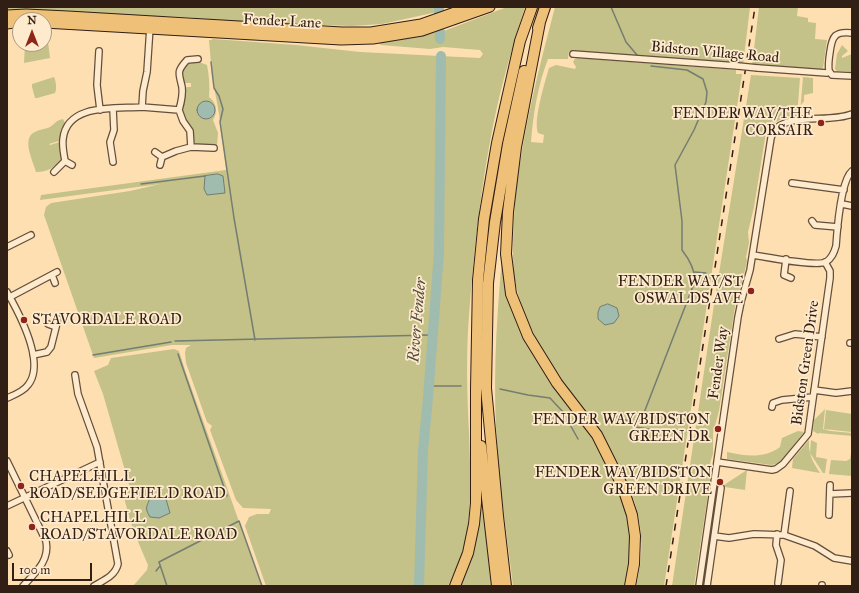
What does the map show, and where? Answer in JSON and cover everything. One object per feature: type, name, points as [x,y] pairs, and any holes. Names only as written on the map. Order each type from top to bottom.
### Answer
[{"type":"highway","points":[[455,586],[468,553],[474,524],[476,503],[478,280],[484,218],[497,143],[520,41],[532,7]]},
{"type":"highway","points":[[506,586],[486,388],[488,283],[495,222],[508,144],[524,68],[545,7]]},
{"type":"highway","points":[[540,22],[516,147],[508,212],[506,254],[511,294],[528,336],[557,383],[598,435],[622,485],[632,515],[635,536],[634,564],[630,586]]},
{"type":"highway","points":[[476,389],[497,586]]},
{"type":"main road","name":"Fender Lane","points":[[52,22],[371,32],[421,24],[469,7]]},
{"type":"main road","name":"Fender Lane","points":[[7,15],[26,14],[341,40],[373,39],[422,31],[490,7]]},
{"type":"street","points":[[142,108],[143,92],[147,72],[150,25]]},
{"type":"street","points":[[829,71],[831,42],[833,37],[842,32],[852,33]]},
{"type":"street","points":[[99,51],[96,85],[100,110]]},
{"type":"street","name":"Bidston Village Road","points":[[573,54],[827,73],[829,71],[832,75],[852,76]]},
{"type":"street","points":[[192,147],[190,131],[183,121],[179,110],[182,88],[179,79],[180,67],[187,60],[198,59]]},
{"type":"street","points":[[65,161],[63,139],[68,124],[82,114],[114,109],[142,108],[179,110]]},
{"type":"street","points":[[113,162],[110,142],[114,130],[114,109]]},
{"type":"street","name":"Fender Way","points":[[699,586],[739,309],[753,255],[769,145],[773,131],[783,123],[852,114]]},
{"type":"street","points":[[162,157],[176,151],[192,147],[214,148]]},
{"type":"street","points":[[155,152],[162,157]]},
{"type":"street","points":[[160,165],[162,157]]},
{"type":"street","points":[[65,161],[72,165]]},
{"type":"street","points":[[54,172],[65,161]]},
{"type":"street","points":[[753,255],[814,263],[826,262],[834,252],[844,190],[847,178],[852,171]]},
{"type":"street","points":[[792,183],[844,190]]},
{"type":"street","points":[[842,204],[852,206]]},
{"type":"street","points":[[812,221],[815,225],[838,227]]},
{"type":"street","points":[[7,247],[31,235]]},
{"type":"street","points":[[786,259],[784,275],[791,278]]},
{"type":"street","name":"Bidston Green Drive","points":[[717,462],[772,470],[776,469],[783,464],[808,434],[830,278],[830,271],[826,262]]},
{"type":"street","points":[[7,398],[22,391],[31,381],[34,366],[33,355],[24,323],[9,295],[54,274],[55,283]]},
{"type":"street","points":[[33,355],[47,352],[51,347],[58,319]]},
{"type":"street","points":[[48,324],[56,327]]},
{"type":"street","points":[[779,339],[795,334],[822,338]]},
{"type":"street","points":[[75,375],[78,394],[97,447],[118,564],[117,570],[112,575],[94,586]]},
{"type":"street","points":[[814,390],[836,392],[852,391]]},
{"type":"street","points":[[772,407],[773,403],[782,400],[813,397]]},
{"type":"street","points":[[7,461],[46,541],[47,548],[47,555],[42,564],[23,586]]},
{"type":"street","points":[[7,506],[100,462]]},
{"type":"street","points":[[829,515],[830,485]]},
{"type":"street","points":[[707,586],[721,488]]},
{"type":"street","points":[[784,535],[790,491]]},
{"type":"street","points":[[830,494],[852,493]]},
{"type":"street","points":[[710,507],[718,509]]},
{"type":"street","points":[[714,536],[729,538],[754,534],[784,535],[815,546],[834,558],[852,561]]},
{"type":"street","points":[[777,534],[776,545],[781,560],[778,584]]},
{"type":"shaded area","points":[[7,7],[436,7],[437,12],[382,24],[351,26],[249,22],[183,17],[7,11]]},
{"type":"shaded area","points":[[507,7],[525,7],[497,106],[489,145],[478,217],[467,344],[470,500],[468,528],[458,564],[448,586],[419,586],[424,491],[424,447],[439,281],[442,57],[439,56],[439,218],[427,408],[422,448],[421,532],[418,586],[266,586],[245,526],[249,517],[257,514],[269,514],[271,509],[243,508],[236,500],[210,430],[212,426],[207,422],[186,363],[186,348],[191,345],[172,345],[94,358],[44,215],[46,207],[51,203],[130,191],[160,184],[40,200],[41,195],[226,170],[219,114],[212,75],[209,40],[213,39],[296,45],[360,52],[480,58],[483,54],[480,50],[443,47],[430,49],[381,45],[378,42],[435,30],[436,34]]},
{"type":"shaded area","points":[[555,7],[750,7],[743,65],[569,51],[568,59],[548,59],[541,79],[535,110],[531,142],[543,143],[544,135],[538,133],[537,119],[540,101],[549,68],[556,65],[575,69],[576,67],[573,62],[578,58],[736,70],[736,74],[742,74],[664,586],[636,586],[642,543],[635,504],[621,468],[600,434],[553,366],[532,331],[518,294],[514,275],[514,217],[516,190],[524,137],[535,85]]},
{"type":"shaded area","points":[[759,7],[798,7],[797,16],[808,18],[808,22],[816,23],[815,39],[827,40],[823,68],[821,70],[752,66]]},
{"type":"shaded area","points":[[842,45],[848,51],[842,56],[842,58],[852,54],[852,72],[837,71],[835,69],[837,54]]},
{"type":"shaded area","points":[[25,52],[49,52],[50,58],[24,63]]},
{"type":"shaded area","points":[[196,61],[207,65],[209,97],[214,102],[216,108],[216,114],[213,120],[218,133],[217,145],[203,146],[195,144],[192,133],[182,114],[184,89],[191,87],[191,83],[185,83],[180,74],[186,65]]},
{"type":"shaded area","points":[[751,75],[800,78],[797,116],[779,120],[766,132],[754,207],[748,232],[749,243],[746,257],[747,261],[736,300],[719,411],[713,433],[713,454],[710,463],[712,468],[694,586],[672,586],[715,298]]},
{"type":"shaded area","points":[[54,77],[56,85],[55,93],[35,98],[32,84]]},
{"type":"shaded area","points":[[803,77],[813,78],[813,93],[804,95],[804,101],[801,105],[802,113],[800,114]]},
{"type":"shaded area","points":[[206,101],[212,104],[215,110],[212,116],[206,119],[200,116],[197,110],[200,104]]},
{"type":"shaded area","points":[[63,119],[65,123],[59,141],[49,144],[60,142],[61,160],[50,169],[36,172],[28,144],[31,135],[37,131],[50,127],[57,121]]},
{"type":"shaded area","points":[[218,174],[223,176],[225,193],[207,195],[204,189],[205,176]]},
{"type":"shaded area","points":[[502,258],[517,322],[533,354],[597,444],[618,482],[625,505],[632,553],[626,586],[513,586],[501,488],[495,406],[498,308]]},
{"type":"shaded area","points":[[608,304],[617,308],[619,316],[614,323],[605,325],[598,319],[598,312],[600,307]]},
{"type":"shaded area","points":[[174,349],[179,351],[262,586],[133,586],[147,570],[148,565],[133,530],[124,498],[130,488],[103,394],[94,371],[108,365],[111,358]]},
{"type":"shaded area","points":[[825,409],[823,429],[852,433],[852,436],[818,434],[813,431],[814,420]]},
{"type":"shaded area","points":[[826,410],[852,414],[852,432],[824,429]]},
{"type":"shaded area","points":[[798,431],[804,432],[781,461],[776,464],[771,465],[727,459],[727,452],[754,456],[774,451],[780,447],[782,438]]},
{"type":"shaded area","points":[[809,440],[809,450],[820,473],[792,468],[793,459]]},
{"type":"shaded area","points":[[811,440],[817,443],[816,457],[827,459],[825,473],[823,473],[810,453]]},
{"type":"shaded area","points":[[852,448],[852,476],[829,474],[831,460],[846,461],[850,459]]},
{"type":"shaded area","points":[[747,470],[745,490],[725,487],[724,485]]},
{"type":"shaded area","points":[[481,491],[491,586],[458,586]]},
{"type":"shaded area","points":[[158,495],[166,499],[170,513],[159,518],[150,517],[147,511],[147,505],[150,498]]},
{"type":"waterway","name":"River Fender","points":[[439,7],[439,13]]},
{"type":"waterway","points":[[611,7],[626,42],[637,55]]},
{"type":"waterway","name":"River Fender","points":[[440,32],[440,39]]},
{"type":"waterway","name":"River Fender","points":[[419,586],[423,450],[439,252],[441,56]]},
{"type":"waterway","points":[[211,62],[214,88],[219,96],[223,109],[220,122],[234,218],[255,340]]},
{"type":"waterway","points":[[651,66],[687,70],[703,79],[707,92],[706,102],[694,130],[675,165],[682,221],[682,250],[691,264],[695,281],[642,418],[634,423],[636,427],[683,435]]},
{"type":"waterway","points":[[141,184],[205,176]]},
{"type":"waterway","points":[[695,272],[706,273]]},
{"type":"waterway","points":[[175,341],[431,335]]},
{"type":"waterway","points":[[93,355],[171,342]]},
{"type":"waterway","points":[[178,354],[227,496]]},
{"type":"waterway","points":[[429,386],[461,386]]},
{"type":"waterway","points":[[500,389],[550,398],[563,412],[578,439]]},
{"type":"waterway","points":[[603,412],[634,423]]},
{"type":"waterway","points":[[167,586],[159,562],[239,521],[262,586]]},
{"type":"waterway","points":[[156,571],[160,566]]},
{"type":"railway","points":[[666,586],[755,7]]},
{"type":"place","name":"FENDER WAY/THE CORSAIR","points":[[821,123]]},
{"type":"place","name":"FENDER WAY/ST OSWALDS AVE","points":[[751,291]]},
{"type":"place","name":"STAVORDALE ROAD","points":[[24,320]]},
{"type":"place","name":"FENDER WAY/BIDSTON GREEN DR","points":[[718,429]]},
{"type":"place","name":"FENDER WAY/BIDSTON GREEN DRIVE","points":[[720,482]]},
{"type":"place","name":"CHAPELHILL ROAD/SEDGEFIELD ROAD","points":[[21,486]]},
{"type":"place","name":"CHAPELHILL ROAD/STAVORDALE ROAD","points":[[32,527]]}]
